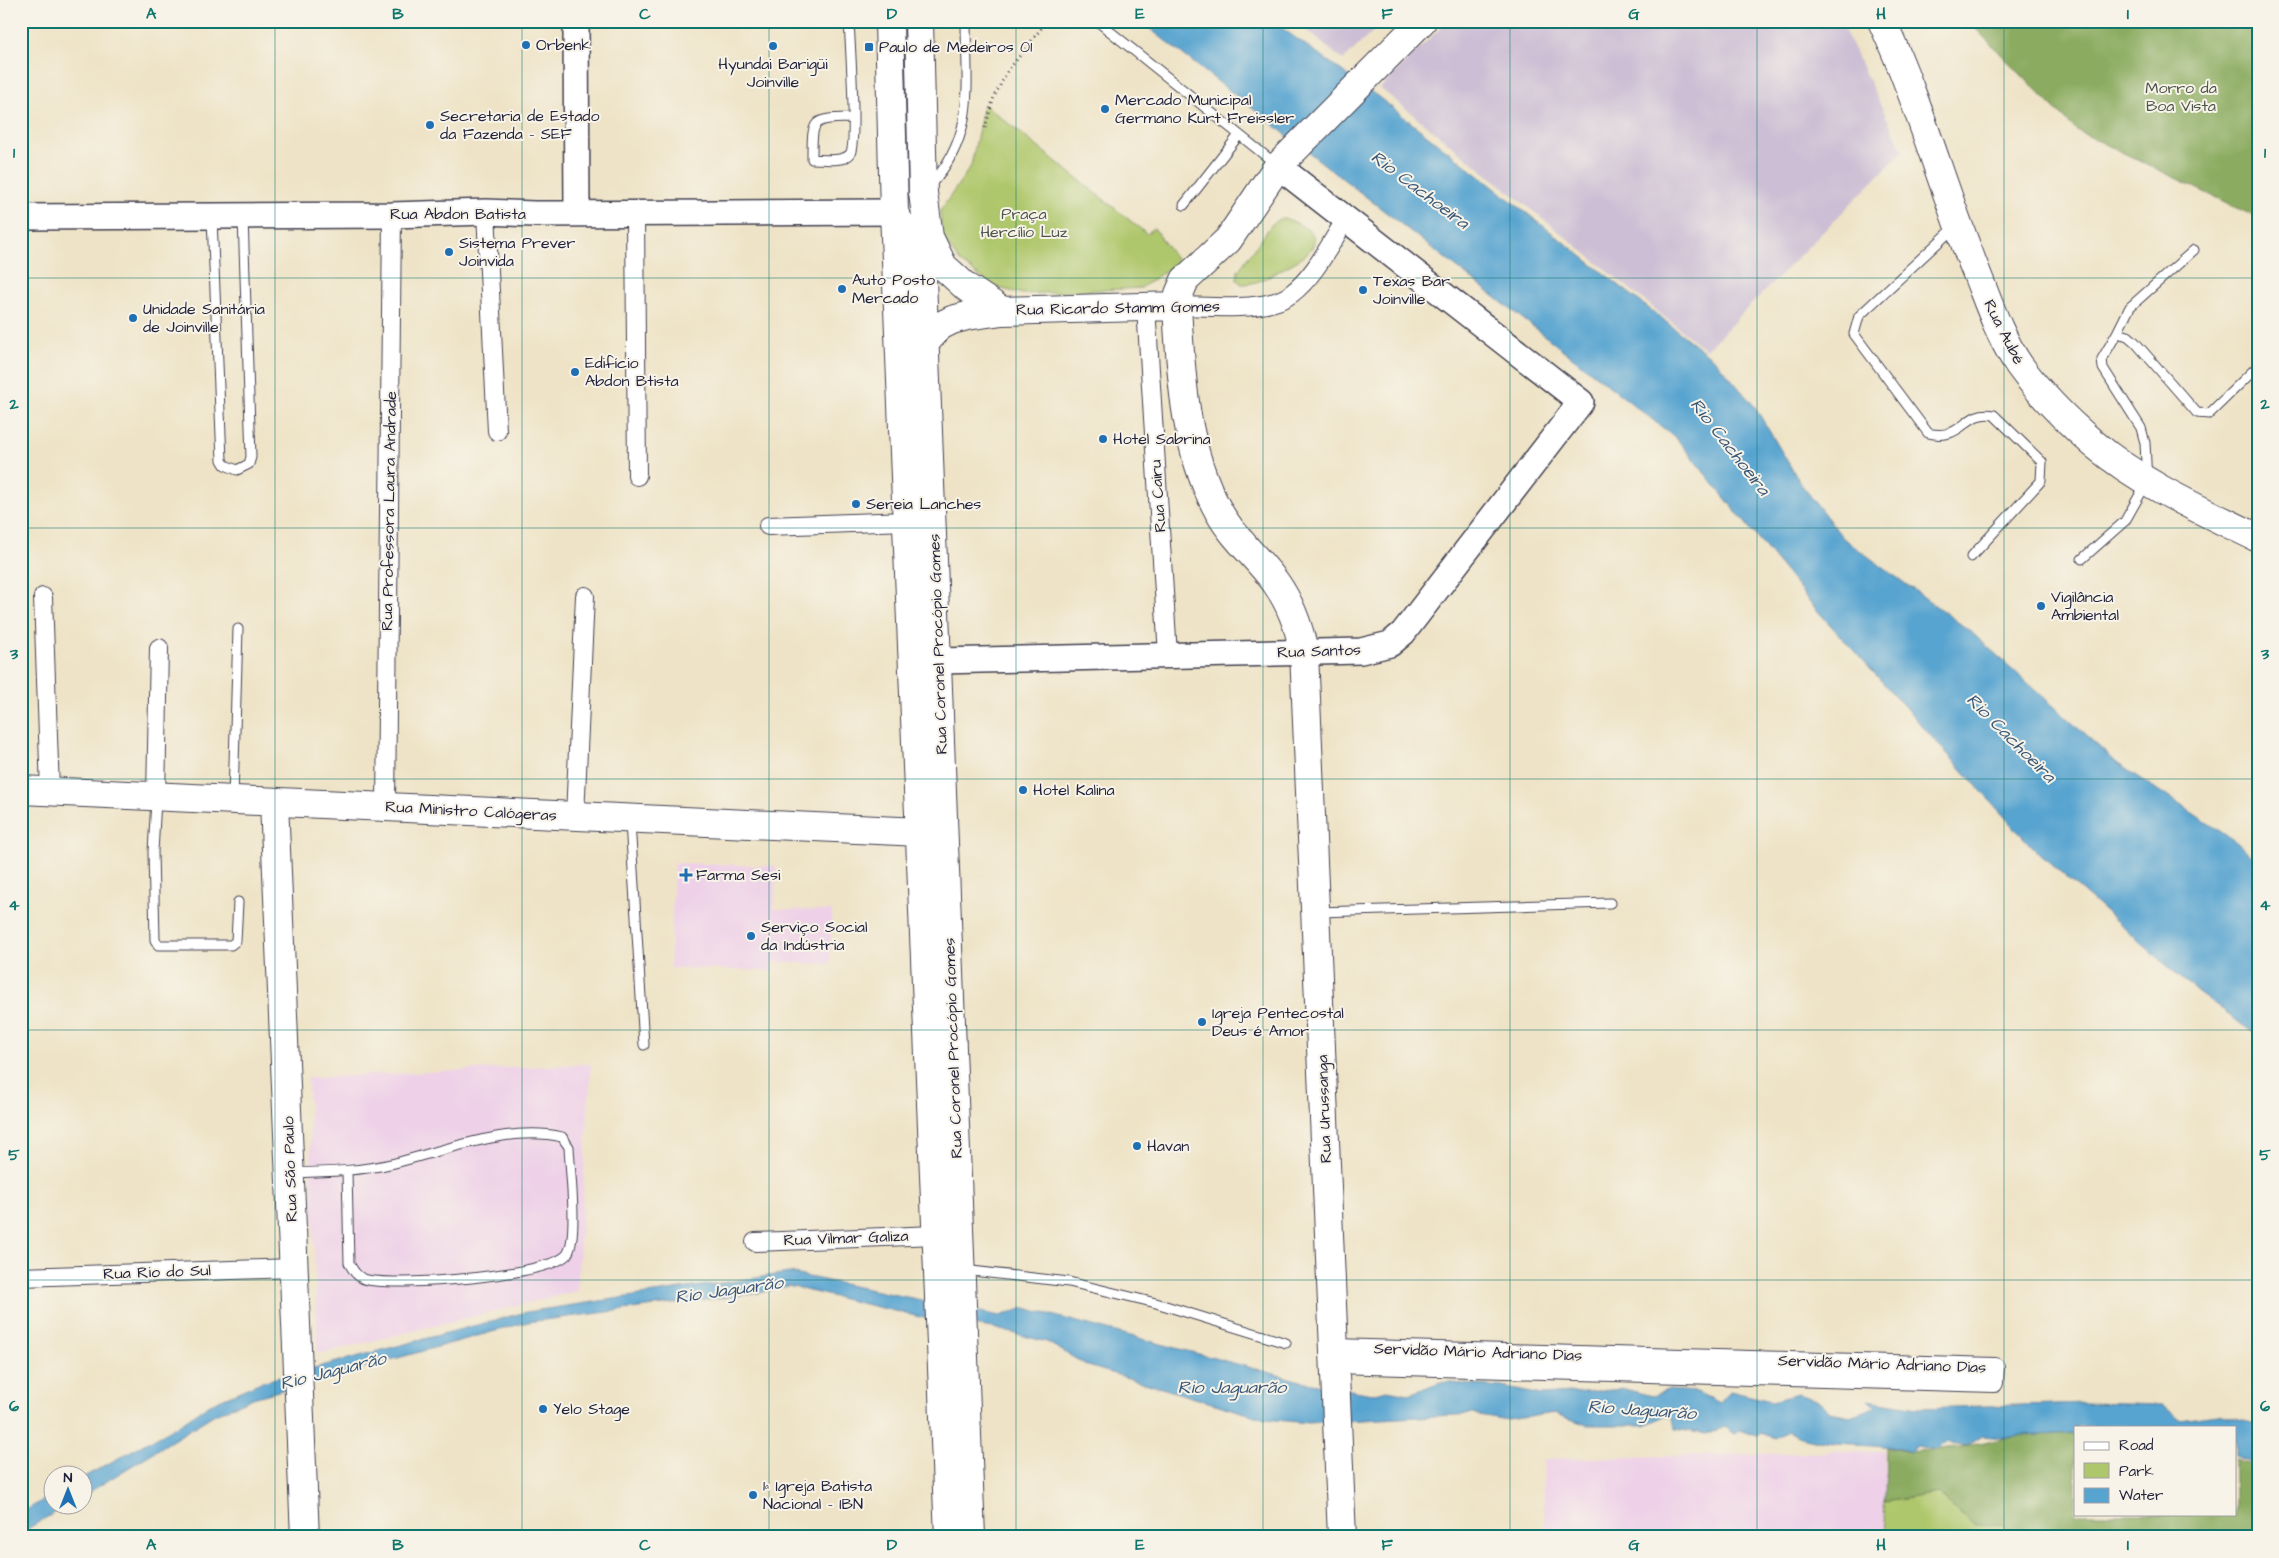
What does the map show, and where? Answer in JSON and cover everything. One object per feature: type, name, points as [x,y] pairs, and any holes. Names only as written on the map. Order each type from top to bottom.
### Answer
[{"type":"main road","points":[[889,21],[894,212],[915,201],[923,193]]},
{"type":"main road","name":"Rua Ricardo Stamm Gomes","points":[[919,21],[923,193],[929,237],[943,266],[966,287],[1002,311],[1177,306]]},
{"type":"main road","points":[[1177,306],[1179,294],[1185,280],[1228,240],[1284,160],[1422,21]]},
{"type":"main road","name":"Rua Aubé","points":[[1882,21],[1910,88],[1957,226],[1997,325],[2019,364],[2047,398],[2094,445],[2147,482],[2258,538]]},
{"type":"main road","name":"Rua Coronel Procópio Gomes","points":[[894,212],[920,262],[939,661],[953,1283],[949,1537]]},
{"type":"main road","name":"Rua Coronel Procópio Gomes","points":[[894,212],[936,1234],[953,1283]]},
{"type":"main road","name":"Rua Urussanga","points":[[1177,306],[1182,383],[1190,434],[1202,477],[1219,512],[1238,541],[1275,582],[1289,604],[1298,625],[1304,652],[1342,1537]]},
{"type":"main road","points":[[924,344],[940,326],[952,320],[1002,311]]},
{"type":"main road","name":"Rua Ministro Calógeras","points":[[21,790],[920,832]]},
{"type":"main road","name":"Rua São Paulo","points":[[274,802],[305,1537]]},
{"type":"main road","name":"Rua Coronel Procópio Gomes","points":[[952,1341],[971,1537]]},
{"type":"street","points":[[576,21],[577,214]]},
{"type":"street","points":[[1284,160],[1346,219]]},
{"type":"street","points":[[486,212],[497,431]]},
{"type":"street","name":"Rua Abdon Batista","points":[[21,216],[392,215],[486,212],[577,214],[894,212]]},
{"type":"street","points":[[635,213],[637,476]]},
{"type":"street","name":"Rua Professora Laura Andrade","points":[[386,807],[392,215]]},
{"type":"street","name":"Rua Ricardo Stamm Gomes","points":[[1177,306],[1256,305],[1272,303],[1290,295],[1304,282],[1346,219]]},
{"type":"street","name":"Rua Santos","points":[[939,661],[1304,652],[1376,648],[1390,644],[1403,633],[1581,402],[1346,219]]},
{"type":"street","name":"Rua Cairu","points":[[1146,307],[1168,655]]},
{"type":"street","points":[[768,526],[907,521]]},
{"type":"street","points":[[575,816],[585,596]]},
{"type":"street","points":[[43,597],[50,791]]},
{"type":"street","points":[[156,797],[159,648]]},
{"type":"street","name":"Rua Vilmar Galiza","points":[[756,1242],[936,1234]]},
{"type":"street","name":"Rua Rio do Sul","points":[[21,1277],[294,1268]]},
{"type":"street","name":"Servidão Mário Adriano Dias","points":[[1335,1362],[1995,1375]]},
{"type":"lane","points":[[849,21],[853,148],[850,154],[843,159],[812,159],[812,132],[815,124],[823,119],[852,118]]},
{"type":"lane","points":[[923,193],[947,166],[962,134],[966,110],[966,21]]},
{"type":"lane","points":[[1097,21],[1239,135],[1284,160]]},
{"type":"lane","points":[[1184,205],[1239,135]]},
{"type":"lane","points":[[212,216],[222,460],[225,466],[237,470],[249,464],[251,457],[243,215]]},
{"type":"lane","points":[[1957,226],[1859,316],[1854,334],[1928,433],[1939,436],[1952,434],[1977,415],[1994,415],[2042,462],[2040,481],[1971,557]]},
{"type":"lane","points":[[2082,559],[2125,521],[2147,482],[2145,442],[2141,428],[2103,368],[2102,359],[2130,307],[2194,250]]},
{"type":"lane","points":[[2117,333],[2128,336],[2135,342],[2197,413],[2203,415],[2209,414],[2258,366]]},
{"type":"lane","points":[[233,800],[238,629]]},
{"type":"lane","points":[[156,797],[153,852],[154,940],[158,945],[231,945],[236,941],[238,902]]},
{"type":"lane","points":[[630,819],[644,1045]]},
{"type":"lane","points":[[1315,912],[1610,903]]},
{"type":"lane","points":[[290,1173],[347,1170],[393,1163],[479,1140],[550,1134],[562,1137],[569,1147],[573,1240],[567,1254],[556,1263],[528,1270],[431,1282],[398,1283],[365,1279],[355,1273],[349,1263],[347,1170]]},
{"type":"lane","points":[[953,1283],[1069,1282],[1156,1303],[1286,1343]]},
{"type":"path","points":[[985,128],[994,98],[1007,72],[1047,21]]},
{"type":"shaded area","points":[[1295,21],[1384,21],[1343,60]]},
{"type":"shaded area","points":[[1447,21],[1840,21],[1903,151],[1706,350],[1380,88]]},
{"type":"shaded area","name":"Serviço Social da Indústria","points":[[674,863],[776,866],[774,909],[832,911],[830,964],[774,962],[773,971],[670,968]]},
{"type":"shaded area","points":[[591,1064],[577,1291],[318,1354],[308,1078]]},
{"type":"shaded area","points":[[1884,1451],[1886,1537],[1545,1537],[1543,1459]]},
{"type":"green space","name":"Morro da Boa Vista","points":[[1968,21],[2258,21],[2258,218],[2076,130]]},
{"type":"green space","name":"Praça Hercílio Luz","points":[[984,104],[1147,234],[1154,228],[1178,262],[1141,288],[1023,294],[994,287],[959,261],[942,236],[940,211],[971,166]]},
{"type":"green space","points":[[1284,218],[1308,230],[1313,236],[1314,242],[1311,248],[1305,255],[1268,277],[1252,283],[1241,284],[1237,280],[1238,271],[1272,224]]},
{"type":"green space","points":[[2074,1434],[2074,1516],[2236,1516],[2236,1459],[2258,1466],[2258,1537],[2110,1537],[2109,1533],[2016,1535],[2002,1524],[1975,1527],[1938,1493],[1885,1502],[1886,1447],[1909,1452],[1968,1446],[2005,1437]]},
{"type":"green space","points":[[1938,1493],[1975,1527],[2002,1524],[2016,1537],[1886,1537],[1885,1502]]},
{"type":"water","name":"Rio Cachoeira","points":[[1140,21],[1272,21],[1377,96],[1716,361],[1755,407],[1801,484],[1843,538],[1970,631],[2118,764],[2235,841],[2258,861],[2258,1036],[2198,993],[2033,848],[1814,607],[1676,438]]},
{"type":"water","name":"Rio Jaguarão","points":[[789,1273],[1000,1316],[1025,1308],[1301,1381],[1372,1394],[1387,1390],[1409,1394],[1440,1382],[1502,1387],[1541,1395],[1625,1389],[1652,1396],[1667,1390],[1697,1392],[1719,1403],[1730,1391],[1771,1401],[1798,1394],[1818,1401],[1830,1412],[1851,1416],[1876,1407],[1868,1400],[1918,1408],[2088,1403],[2163,1405],[2179,1419],[2217,1414],[2258,1423],[2258,1464],[2236,1456],[2236,1426],[2074,1426],[2074,1433],[2005,1437],[1981,1435],[1968,1446],[1946,1442],[1935,1450],[1916,1446],[1909,1452],[1879,1446],[1817,1441],[1787,1431],[1776,1438],[1761,1433],[1757,1436],[1740,1430],[1734,1434],[1724,1427],[1706,1434],[1675,1429],[1673,1419],[1666,1416],[1644,1425],[1587,1425],[1554,1413],[1508,1420],[1473,1414],[1308,1423],[1265,1419],[1088,1366],[1047,1342],[993,1328],[924,1318],[788,1286],[759,1293],[528,1322],[253,1398],[215,1414],[92,1490],[92,1473],[177,1426],[210,1404],[261,1382],[526,1312]]},
{"type":"water","points":[[42,1501],[42,1516],[49,1516],[29,1528],[21,1537],[21,1513]]},
{"type":"place","name":"Orbenk","points":[[526,45]]},
{"type":"place","name":"Hyundai Barigüi Joinville","points":[[773,46]]},
{"type":"place","name":"Paulo de Medeiros 01","points":[[869,47]]},
{"type":"place","name":"Mercado Municipal Germano Kurt Freissler","points":[[1105,109]]},
{"type":"place","name":"Secretaria de Estado da Fazenda - SEF","points":[[430,125]]},
{"type":"place","name":"Sistema Prever Joinvida","points":[[449,252]]},
{"type":"place","name":"Auto Posto Mercado","points":[[842,289]]},
{"type":"place","name":"Texas Bar Joinville","points":[[1363,290]]},
{"type":"place","name":"Unidade Sanitária de Joinville","points":[[133,318]]},
{"type":"place","name":"Edifício Abdon Btista","points":[[575,372]]},
{"type":"place","name":"Hotel Sabrina","points":[[1103,439]]},
{"type":"place","name":"Sereia Lanches","points":[[856,504]]},
{"type":"place","name":"Vigilância Ambiental","points":[[2041,606]]},
{"type":"place","name":"Hotel Kalina","points":[[1023,790]]},
{"type":"place","name":"Farma Sesi","points":[[686,875]]},
{"type":"place","name":"Serviço Social da Indústria","points":[[751,936]]},
{"type":"place","name":"Igreja Pentecostal Deus é Amor","points":[[1202,1022]]},
{"type":"place","name":"Havan","points":[[1137,1146]]},
{"type":"place","name":"Yelo Stage","points":[[543,1409]]},
{"type":"place","name":"1ª Igreja Batista Nacional - IBN","points":[[753,1495]]}]
